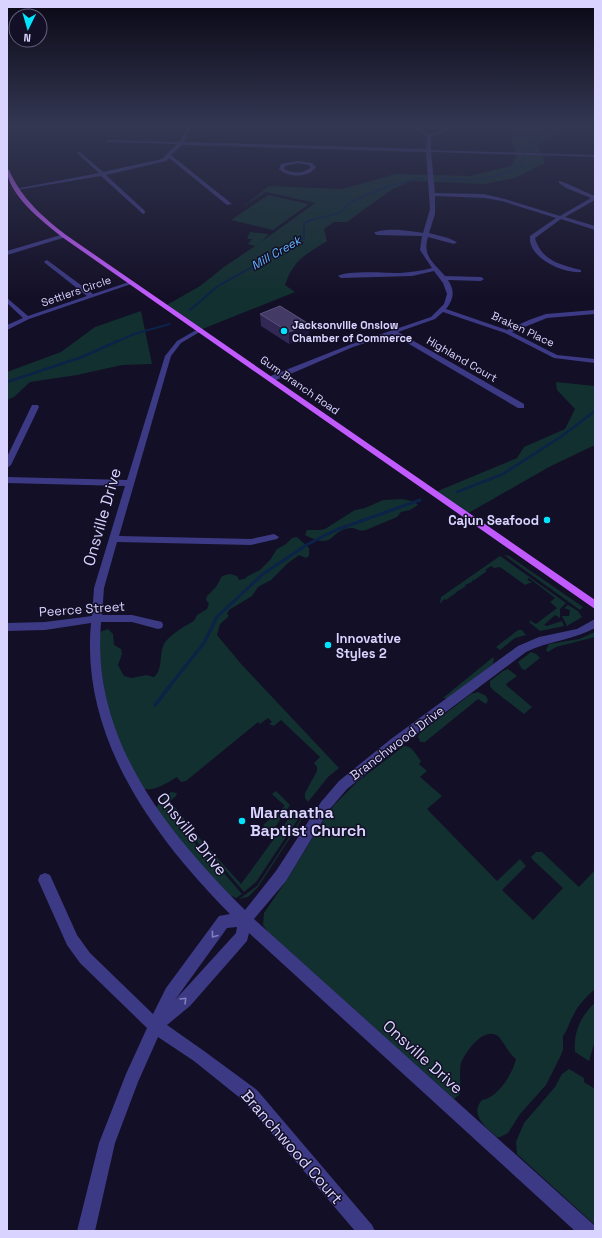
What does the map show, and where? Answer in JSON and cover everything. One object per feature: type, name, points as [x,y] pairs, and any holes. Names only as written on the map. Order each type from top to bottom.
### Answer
[{"type":"main road","name":"Gum Branch Road","points":[[14,183],[29,206],[64,236],[595,605]]},
{"type":"street","points":[[17,189],[52,183]]},
{"type":"street","points":[[111,183],[143,212]]},
{"type":"street","points":[[202,183],[229,204]]},
{"type":"street","points":[[271,379],[351,346],[433,318],[442,310],[450,299],[450,291],[443,278],[425,257],[422,248],[433,208],[431,183]]},
{"type":"street","points":[[562,183],[568,187],[595,198]]},
{"type":"street","points":[[432,194],[484,196],[595,228]]},
{"type":"street","points":[[579,271],[550,262],[542,257],[533,246],[532,237],[561,217],[595,198]]},
{"type":"street","points":[[377,233],[390,232],[426,235],[444,238],[454,242]]},
{"type":"street","points":[[7,253],[64,236]]},
{"type":"street","points":[[47,262],[92,296]]},
{"type":"street","points":[[341,276],[420,274],[435,269]]},
{"type":"street","points":[[443,278],[481,279]]},
{"type":"street","name":"Settlers Circle","points":[[7,328],[27,318],[131,283]]},
{"type":"street","name":"Settlers Circle","points":[[7,300],[27,318]]},
{"type":"street","name":"Braken Place","points":[[442,310],[458,314],[507,332],[556,357],[595,361]]},
{"type":"street","points":[[507,332],[546,316],[595,312]]},
{"type":"street","name":"Onsville Drive","points":[[200,330],[179,342],[168,356],[99,588],[95,619],[94,646],[98,680],[108,724],[120,758],[143,801],[161,828],[204,879],[246,920],[588,1231]]},
{"type":"street","name":"Highland Court","points":[[392,331],[521,406]]},
{"type":"street","points":[[7,465],[35,407]]},
{"type":"street","points":[[7,480],[129,483]]},
{"type":"street","points":[[113,539],[251,542],[274,537]]},
{"type":"street","name":"Peerce Street","points":[[7,627],[49,625],[95,619],[134,618],[147,620],[158,625]]},
{"type":"street","name":"Branchwood Drive","points":[[155,1026],[185,1000],[242,936],[246,920],[281,876],[325,806],[343,785],[522,649],[539,641],[579,632],[595,622]]},
{"type":"street","name":"Branchwood Court","points":[[45,880],[72,940],[85,958],[155,1026],[199,1056],[251,1096],[366,1231]]},
{"type":"street","name":"Branchwood Drive","points":[[86,1231],[107,1143],[131,1079],[171,993],[224,921],[246,920]]},
{"type":"green space","points":[[364,183],[407,183],[391,190],[347,222],[334,222],[324,229],[327,241],[301,258],[288,276],[285,285],[295,292],[200,330],[165,306],[200,286],[224,267],[255,246],[248,244],[252,239],[247,239],[250,232],[269,234],[261,242],[315,203],[266,192],[240,209],[269,186],[342,189]]},
{"type":"green space","points":[[455,183],[491,183],[485,184]]},
{"type":"green space","points":[[268,195],[309,204],[273,230],[231,220]]},
{"type":"green space","points":[[141,311],[152,364],[122,365],[77,375],[30,382],[14,397],[7,400],[7,372],[61,352],[95,327]]},
{"type":"green space","points":[[556,382],[595,386],[595,445],[549,467],[465,515],[433,493],[517,458],[524,447],[565,429],[575,409],[557,390]]},
{"type":"green space","points":[[403,499],[415,502],[418,505],[410,510],[401,512],[397,517],[366,530],[362,531],[351,528],[338,532],[331,538],[322,541],[305,535],[307,530],[325,529],[355,510],[365,508],[383,500]]},
{"type":"green space","points":[[297,537],[309,548],[309,556],[306,558],[299,555],[288,563],[271,580],[258,587],[252,596],[229,610],[227,614],[229,616],[220,624],[217,635],[242,665],[339,768],[328,777],[308,802],[305,798],[305,793],[317,771],[317,767],[314,763],[320,757],[281,720],[274,726],[269,724],[272,722],[268,718],[260,724],[258,722],[186,781],[181,782],[177,777],[156,788],[142,788],[125,754],[108,708],[100,657],[98,637],[100,632],[108,629],[113,634],[114,645],[121,649],[122,654],[118,665],[124,676],[132,678],[146,675],[154,677],[159,670],[164,644],[174,634],[194,621],[197,615],[207,609],[209,604],[206,600],[207,596],[216,587],[222,576],[230,574],[237,576],[239,580],[244,579],[260,570],[270,560],[277,549],[286,544],[292,538]]},
{"type":"green space","points":[[504,555],[509,556],[583,607],[580,610]]},
{"type":"green space","points":[[500,556],[566,603],[560,609],[560,618],[555,615],[544,625],[547,626],[562,621],[564,626],[540,631],[530,623],[529,620],[536,624],[557,608],[550,602],[555,598],[529,578],[527,580],[532,582],[525,585],[500,567],[494,568],[491,566],[485,570],[487,571],[473,581],[472,580],[472,582],[465,585],[466,586],[440,603],[441,597]]},
{"type":"green space","points":[[568,605],[578,611],[582,617],[567,626],[562,616],[569,616],[570,610],[564,608]]},
{"type":"green space","points":[[518,630],[522,630],[526,635],[515,638],[500,650],[496,647]]},
{"type":"green space","points":[[595,632],[595,637],[556,647],[548,652],[546,650],[549,644],[579,639]]},
{"type":"green space","points":[[531,652],[540,658],[525,670],[522,669],[518,662]]},
{"type":"green space","points":[[492,658],[494,658],[493,664],[448,698],[443,698]]},
{"type":"green space","points":[[508,669],[517,676],[506,684],[507,686],[532,707],[524,714],[490,686],[490,681]]},
{"type":"green space","points":[[478,692],[486,696],[488,700],[486,704],[478,699],[425,742],[420,742],[418,736],[420,733],[471,694]]},
{"type":"green space","points":[[404,746],[410,747],[414,751],[421,761],[419,764],[427,771],[420,777],[442,796],[427,809],[497,881],[520,859],[526,866],[502,890],[533,920],[563,888],[533,860],[531,857],[536,852],[542,852],[579,887],[595,870],[595,989],[585,998],[575,1012],[563,1036],[563,1050],[546,1085],[520,1114],[508,1133],[500,1137],[497,1137],[484,1125],[478,1116],[477,1111],[478,1105],[482,1100],[494,1095],[504,1084],[512,1071],[516,1059],[499,1037],[494,1034],[488,1034],[476,1041],[467,1052],[460,1067],[460,1094],[454,1099],[269,933],[263,925],[264,913],[334,805],[357,782]]},
{"type":"green space","points":[[276,791],[290,805],[271,833],[263,825],[285,806],[272,794]]},
{"type":"green space","points":[[171,792],[177,793],[176,796],[170,801],[202,841],[241,884],[292,814],[298,811],[302,813],[256,882],[244,892],[198,843],[163,799]]},
{"type":"green space","points":[[161,800],[196,845],[223,872],[242,894],[236,898],[230,895],[190,854],[156,808]]},
{"type":"green space","points":[[303,816],[258,887],[248,897],[239,899],[257,886]]},
{"type":"green space","points":[[595,1003],[595,1040],[589,1061],[575,1052],[575,1038],[582,1019]]},
{"type":"green space","points":[[569,1069],[584,1078],[584,1082],[595,1089],[595,1225],[517,1154],[516,1142],[524,1123],[555,1087],[562,1074]]},
{"type":"building","points":[[280,306],[309,324],[289,332],[260,314]]},
{"type":"waterway","name":"Mill Creek","points":[[309,220],[340,213],[348,204],[359,198],[392,185],[402,183]]},
{"type":"waterway","name":"Mill Creek","points":[[190,310],[218,286],[304,238],[304,224],[309,220]]},
{"type":"waterway","name":"Mill Creek","points":[[116,342],[134,334],[170,324]]},
{"type":"waterway","name":"Mill Creek","points":[[7,382],[82,357],[118,341]]},
{"type":"waterway","points":[[457,492],[503,474],[562,436],[595,411]]},
{"type":"waterway","points":[[168,688],[204,643],[217,617],[263,574],[308,544],[336,530],[420,500]]},
{"type":"waterway","points":[[155,705],[169,687]]},
{"type":"place","name":"Jacksonville Onslow Chamber of Commerce","points":[[284,331]]},
{"type":"place","name":"Cajun Seafood","points":[[547,520]]},
{"type":"place","name":"Innovative Styles 2","points":[[328,645]]},
{"type":"place","name":"Maranatha Baptist Church","points":[[242,821]]}]
